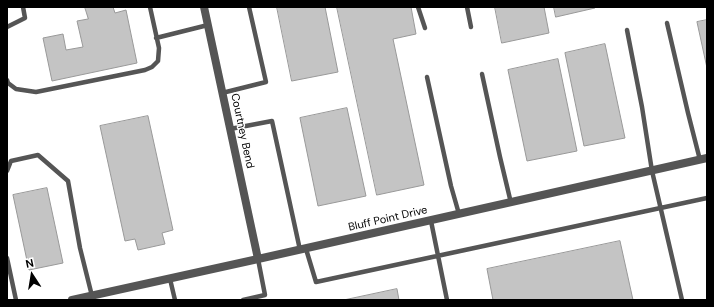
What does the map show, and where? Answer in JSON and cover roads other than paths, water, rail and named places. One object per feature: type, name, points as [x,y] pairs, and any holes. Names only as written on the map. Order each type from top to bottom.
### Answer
[{"type":"street","name":"Courtney Bend","points":[[204,7],[258,259]]},
{"type":"street","name":"Bluff Point Drive","points":[[72,300],[512,203],[703,159]]},
{"type":"lane","points":[[7,27],[25,18],[23,7]]},
{"type":"lane","points":[[7,80],[8,83],[16,89],[36,92],[145,70],[152,67],[158,61],[159,48],[150,7]]},
{"type":"lane","points":[[222,93],[266,82],[249,7]]},
{"type":"lane","points":[[418,7],[425,28]]},
{"type":"lane","points":[[467,7],[471,27]]},
{"type":"lane","points":[[667,23],[688,113],[703,159]]},
{"type":"lane","points":[[156,38],[208,25]]},
{"type":"lane","points":[[627,30],[642,107],[652,171],[682,300]]},
{"type":"lane","points":[[482,74],[500,157],[512,203]]},
{"type":"lane","points":[[427,77],[450,186],[459,214]]},
{"type":"lane","points":[[230,129],[272,121],[303,249],[316,282],[707,198]]},
{"type":"lane","points":[[7,171],[11,162],[38,155],[68,181],[80,248],[92,296]]},
{"type":"lane","points":[[431,221],[447,300]]},
{"type":"lane","points":[[7,258],[16,300]]},
{"type":"lane","points":[[243,300],[266,297],[258,259]]},
{"type":"lane","points":[[170,279],[175,300]]}]
